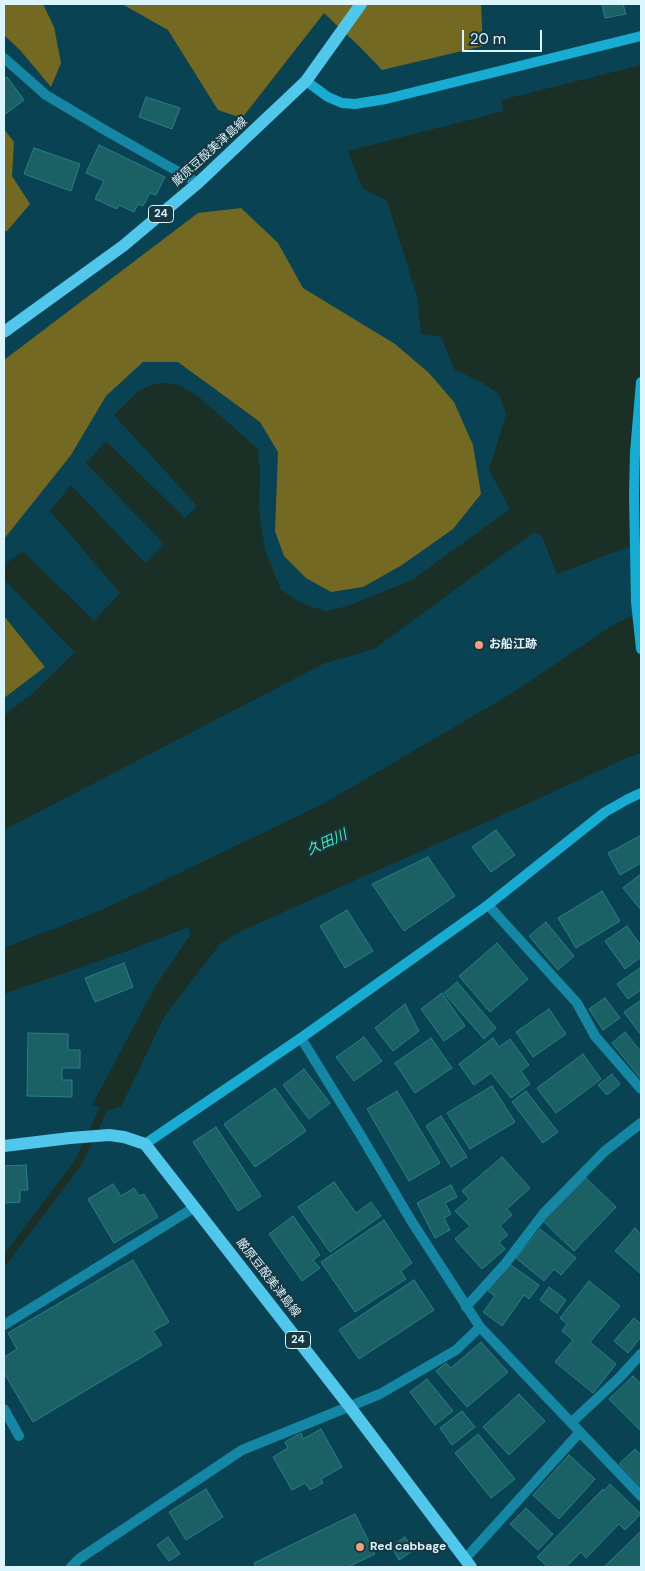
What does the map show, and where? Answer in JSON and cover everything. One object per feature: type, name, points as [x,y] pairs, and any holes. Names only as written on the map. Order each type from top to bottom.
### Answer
[{"type":"main road","name":"厳原豆酘美津島線","points":[[4,332],[123,246],[198,183],[306,81],[361,4]]},
{"type":"main road","points":[[4,1146],[109,1135],[124,1137],[145,1144]]},
{"type":"main road","name":"厳原豆酘美津島線","points":[[145,1144],[350,1407],[468,1563]]},
{"type":"street","points":[[306,81],[328,97],[342,103],[355,104],[386,99],[641,36]]},
{"type":"street","points":[[4,58],[46,95],[198,183]]},
{"type":"street","points":[[641,382],[635,452],[634,495],[636,602],[641,648]]},
{"type":"street","points":[[145,1144],[301,1038],[488,905],[605,812],[641,793]]},
{"type":"street","points":[[488,905],[577,1003],[595,1036],[641,1089]]},
{"type":"street","points":[[301,1038],[412,1222],[480,1327],[641,1496]]},
{"type":"street","points":[[466,1307],[505,1264],[544,1213],[605,1151],[641,1123]]},
{"type":"street","points":[[4,1325],[195,1207]]},
{"type":"street","points":[[71,1567],[87,1554],[242,1450],[380,1394],[456,1350],[480,1327]]},
{"type":"street","points":[[572,1422],[641,1354]]},
{"type":"street","points":[[4,1409],[18,1436]]},
{"type":"street","points":[[468,1563],[580,1432]]},
{"type":"shaded area","points":[[4,4],[43,4],[54,27],[61,63],[51,87],[20,50],[4,35]]},
{"type":"shaded area","points":[[122,4],[481,4],[483,46],[382,70],[324,13],[242,118],[218,110],[168,30]]},
{"type":"shaded area","points":[[4,129],[14,142],[12,176],[30,204],[7,231],[4,231]]},
{"type":"shaded area","points":[[241,208],[278,243],[303,288],[395,344],[429,373],[454,402],[473,445],[481,494],[453,529],[402,565],[363,587],[331,592],[306,578],[284,556],[275,531],[278,452],[260,422],[178,362],[143,362],[106,396],[71,455],[4,539],[4,360],[198,213]]},
{"type":"shaded area","points":[[4,616],[45,667],[4,698]]},
{"type":"water","points":[[641,65],[641,542],[557,574],[542,537],[534,532],[374,649],[325,663],[4,830],[4,715],[32,694],[75,652],[4,580],[4,565],[23,551],[94,621],[120,593],[50,511],[71,485],[145,563],[164,544],[86,463],[106,441],[185,518],[197,506],[114,415],[138,391],[151,385],[164,383],[179,385],[199,397],[258,449],[260,472],[259,512],[265,550],[281,590],[305,605],[327,611],[351,605],[412,580],[510,509],[489,470],[506,414],[499,394],[481,382],[455,370],[441,337],[421,334],[417,296],[387,201],[362,188],[348,151],[504,111],[501,100]]},
{"type":"water","name":"久田川","points":[[641,611],[641,753],[241,931],[220,944],[164,1017],[121,1107],[109,1110],[92,1105],[156,985],[191,934],[188,927],[127,951],[4,994],[4,948],[102,910],[323,804],[514,692],[610,627]]},
{"type":"building","points":[[602,4],[623,4],[626,14],[605,18]]},
{"type":"building","points":[[7,77],[24,100],[4,115],[4,80]]},
{"type":"building","points":[[146,97],[180,108],[172,129],[139,117]]},
{"type":"building","points":[[99,145],[165,177],[156,195],[150,193],[143,206],[138,204],[134,212],[119,205],[117,209],[95,199],[104,181],[86,173]]},
{"type":"building","points":[[34,148],[80,164],[71,191],[24,174]]},
{"type":"building","points":[[496,830],[515,855],[491,872],[472,847]]},
{"type":"building","points":[[640,836],[641,863],[620,875],[608,853]]},
{"type":"building","points":[[428,857],[455,896],[404,931],[372,884]]},
{"type":"building","points":[[641,874],[641,910],[623,888]]},
{"type":"building","points":[[602,891],[620,921],[576,948],[558,918]]},
{"type":"building","points":[[347,910],[373,951],[345,968],[320,926]]},
{"type":"building","points":[[546,922],[574,956],[558,970],[529,936]]},
{"type":"building","points":[[627,926],[641,946],[641,957],[625,969],[605,941]]},
{"type":"building","points":[[497,943],[528,979],[490,1012],[459,976]]},
{"type":"building","points":[[124,963],[133,987],[95,1002],[85,978]]},
{"type":"building","points":[[641,967],[641,990],[628,999],[617,984]]},
{"type":"building","points":[[457,982],[496,1028],[484,1039],[444,993]]},
{"type":"building","points":[[442,993],[465,1026],[444,1041],[421,1009]]},
{"type":"building","points":[[605,998],[620,1018],[603,1030],[589,1009]]},
{"type":"building","points":[[641,1000],[641,1035],[624,1012]]},
{"type":"building","points":[[405,1004],[419,1031],[393,1051],[375,1028]]},
{"type":"building","points":[[549,1009],[566,1034],[533,1057],[516,1032]]},
{"type":"building","points":[[625,1032],[641,1052],[641,1079],[612,1043]]},
{"type":"building","points":[[28,1033],[68,1034],[68,1050],[80,1050],[80,1068],[62,1068],[62,1080],[72,1080],[72,1097],[27,1096]]},
{"type":"building","points":[[364,1037],[382,1061],[354,1081],[336,1057]]},
{"type":"building","points":[[431,1038],[452,1068],[415,1093],[395,1063]]},
{"type":"building","points":[[493,1038],[499,1047],[510,1039],[529,1065],[521,1071],[530,1084],[511,1098],[491,1073],[474,1085],[459,1064]]},
{"type":"building","points":[[583,1054],[601,1079],[556,1113],[537,1088]]},
{"type":"building","points":[[304,1069],[330,1103],[309,1119],[283,1085]]},
{"type":"building","points":[[612,1074],[620,1084],[607,1095],[598,1085]]},
{"type":"building","points":[[492,1086],[515,1122],[470,1149],[447,1113]]},
{"type":"building","points":[[275,1088],[306,1131],[255,1167],[224,1124]]},
{"type":"building","points":[[397,1091],[440,1163],[409,1181],[367,1109]]},
{"type":"building","points":[[526,1091],[558,1132],[543,1143],[512,1102]]},
{"type":"building","points":[[441,1116],[467,1157],[451,1167],[426,1126]]},
{"type":"building","points":[[216,1127],[261,1196],[238,1211],[193,1142]]},
{"type":"building","points":[[502,1157],[530,1188],[507,1209],[512,1215],[500,1226],[508,1235],[499,1242],[505,1249],[482,1269],[455,1239],[470,1226],[455,1211],[469,1199],[462,1191]]},
{"type":"building","points":[[26,1165],[28,1190],[20,1190],[20,1202],[4,1203],[4,1166]]},
{"type":"building","points":[[586,1178],[616,1207],[574,1251],[543,1221]]},
{"type":"building","points":[[334,1182],[356,1213],[371,1202],[381,1216],[330,1252],[298,1207]]},
{"type":"building","points":[[113,1184],[121,1196],[134,1188],[139,1196],[144,1194],[158,1217],[114,1243],[88,1199]]},
{"type":"building","points":[[451,1185],[457,1197],[445,1203],[451,1214],[444,1218],[450,1230],[435,1238],[417,1203]]},
{"type":"building","points":[[293,1216],[320,1255],[313,1260],[320,1268],[302,1281],[269,1234]]},
{"type":"building","points":[[384,1220],[412,1263],[401,1271],[406,1279],[355,1312],[321,1262]]},
{"type":"building","points":[[635,1228],[641,1234],[641,1274],[615,1251]]},
{"type":"building","points":[[540,1229],[576,1258],[561,1275],[554,1269],[544,1281],[516,1258]]},
{"type":"building","points":[[133,1260],[169,1322],[153,1331],[162,1345],[33,1422],[4,1373],[4,1357],[17,1349],[8,1333]]},
{"type":"building","points":[[508,1263],[539,1285],[529,1299],[524,1295],[502,1326],[483,1312],[495,1296],[488,1291]]},
{"type":"building","points":[[414,1280],[434,1310],[359,1359],[339,1330]]},
{"type":"building","points":[[589,1281],[620,1306],[590,1342],[616,1364],[593,1393],[555,1362],[573,1340],[562,1331],[567,1324],[560,1318]]},
{"type":"building","points":[[549,1287],[566,1300],[557,1313],[540,1300]]},
{"type":"building","points":[[634,1318],[641,1324],[641,1337],[628,1353],[614,1341]]},
{"type":"building","points":[[481,1342],[508,1372],[467,1407],[436,1371],[446,1363],[451,1368]]},
{"type":"building","points":[[633,1376],[641,1384],[641,1431],[609,1399]]},
{"type":"building","points":[[427,1379],[453,1411],[435,1425],[410,1392]]},
{"type":"building","points":[[519,1394],[545,1421],[509,1455],[483,1427]]},
{"type":"building","points":[[462,1411],[475,1427],[452,1445],[440,1428]]},
{"type":"building","points":[[321,1429],[342,1467],[321,1479],[323,1483],[310,1490],[305,1483],[292,1490],[273,1457],[288,1448],[285,1442],[301,1433],[303,1439]]},
{"type":"building","points":[[478,1434],[515,1479],[491,1498],[455,1453]]},
{"type":"building","points":[[635,1449],[641,1455],[641,1487],[619,1464]]},
{"type":"building","points":[[569,1455],[595,1479],[559,1519],[533,1495]]},
{"type":"building","points":[[610,1484],[641,1514],[625,1530],[619,1524],[586,1558],[581,1552],[566,1567],[548,1567],[537,1557]]},
{"type":"building","points":[[206,1489],[223,1517],[186,1540],[169,1512]]},
{"type":"building","points":[[526,1508],[553,1534],[538,1550],[510,1524]]},
{"type":"building","points":[[355,1514],[375,1554],[348,1567],[256,1567],[254,1563]]},
{"type":"building","points":[[641,1531],[641,1567],[604,1567]]},
{"type":"building","points":[[168,1537],[180,1554],[169,1561],[157,1545]]},
{"type":"building","points":[[405,1537],[414,1550],[399,1560],[391,1546]]},
{"type":"waterway","points":[[4,1261],[78,1163],[108,1100]]},
{"type":"place","name":"お船江跡","points":[[479,645]]},
{"type":"place","name":"Red cabbage","points":[[360,1547]]}]
